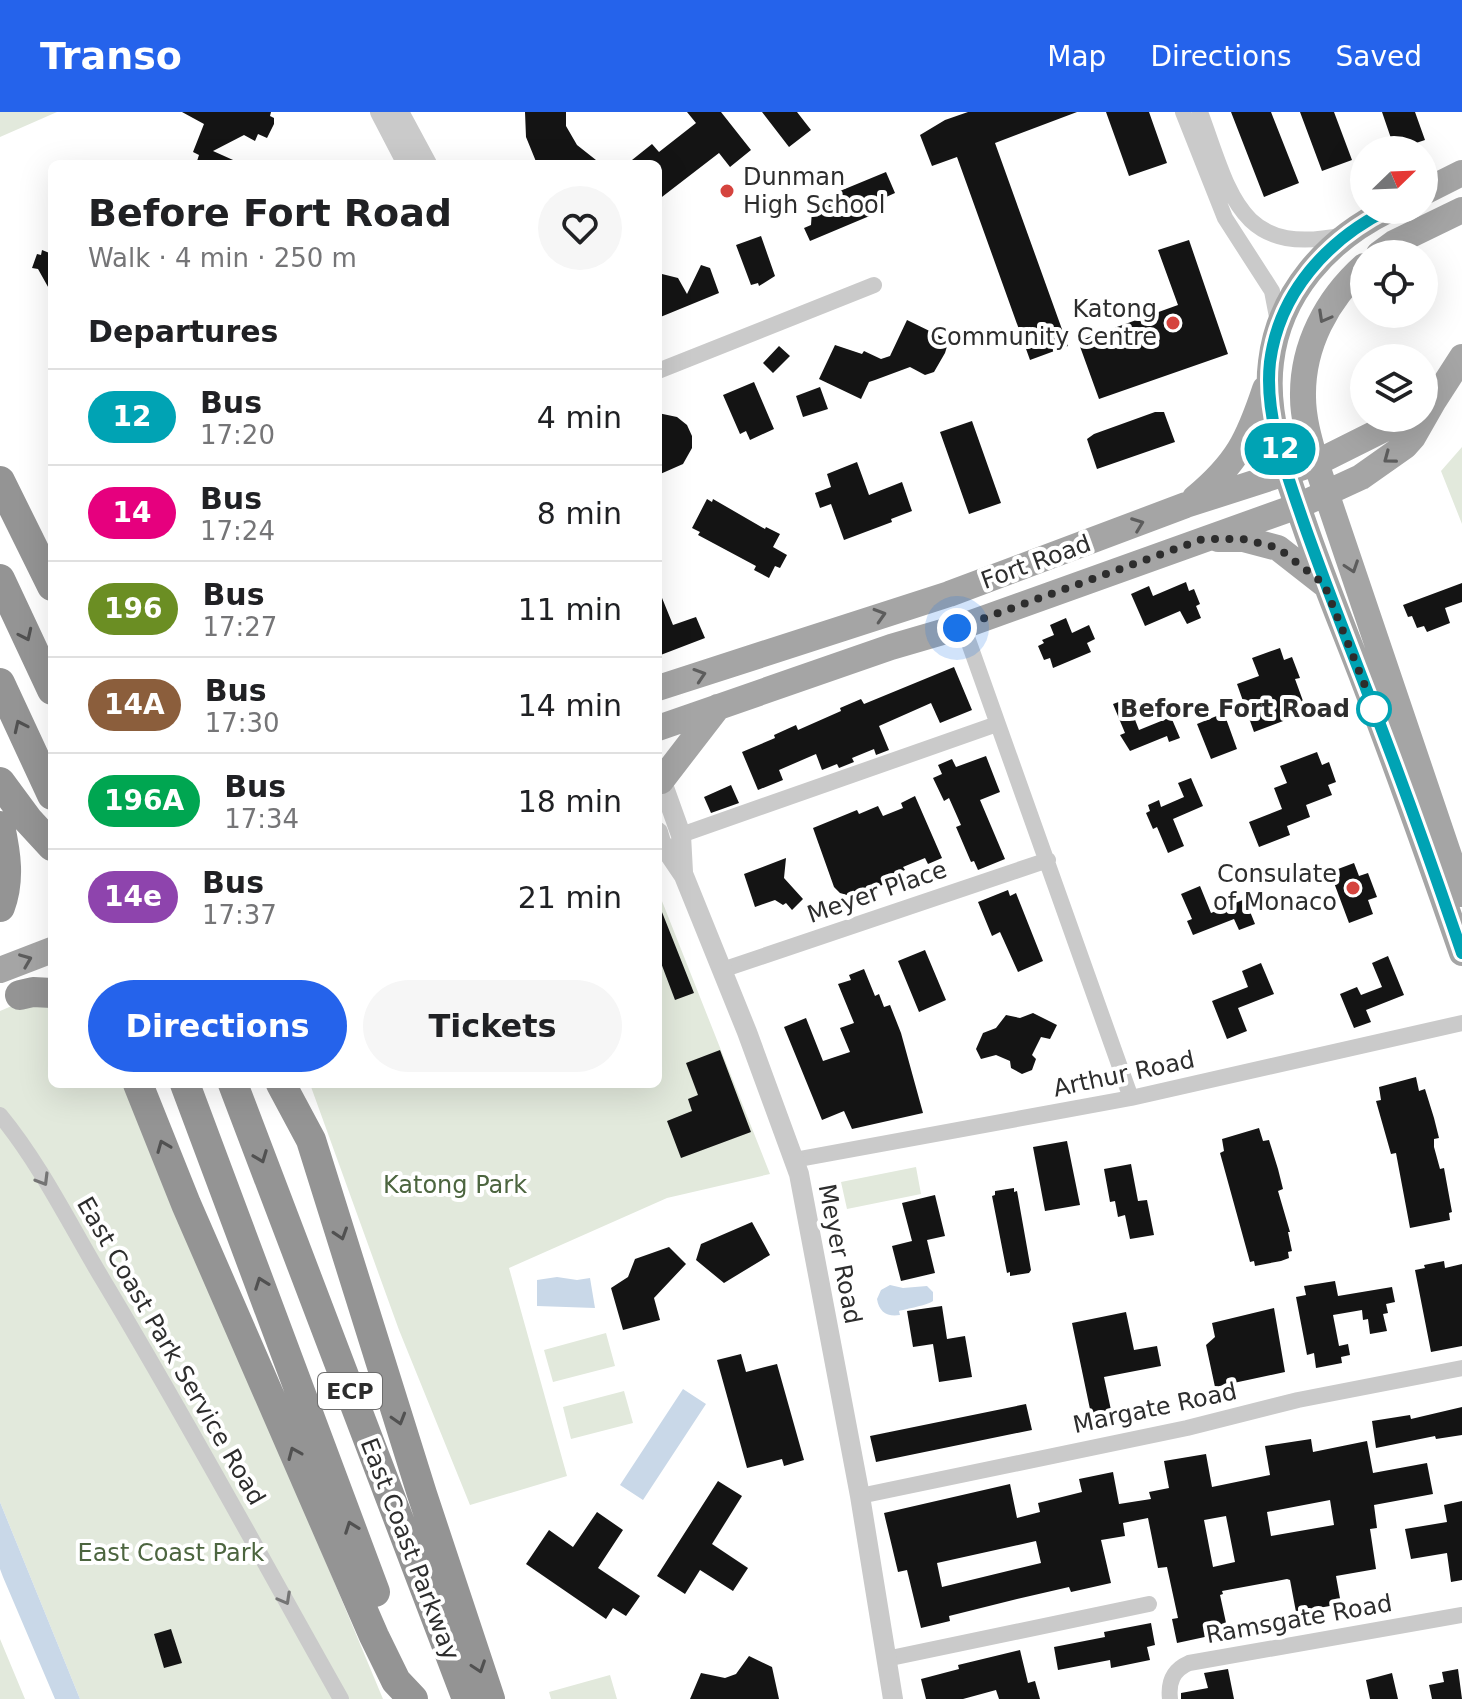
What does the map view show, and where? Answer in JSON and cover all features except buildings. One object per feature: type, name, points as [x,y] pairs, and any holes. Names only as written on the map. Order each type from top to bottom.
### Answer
[{"type":"highway","points":[[0,481],[48,578]]},
{"type":"highway","points":[[0,579],[48,681]]},
{"type":"highway","points":[[0,683],[46,782]]},
{"type":"highway","points":[[0,782],[48,842]]},
{"type":"highway","points":[[0,826],[7,864],[5,894],[0,907]]},
{"type":"highway","points":[[10,999],[33,992],[48,993]]},
{"type":"highway","points":[[140,1088],[192,1218],[374,1636],[396,1681],[413,1699]]},
{"type":"highway","name":"East Coast Parkway","points":[[186,1088],[413,1699]]},
{"type":"highway","name":"East Coast Parkway","points":[[235,1088],[467,1699]]},
{"type":"highway","points":[[283,1088],[311,1140]]},
{"type":"highway","points":[[293,1088],[490,1699]]},
{"type":"main road","points":[[1438,185],[1462,173]]},
{"type":"main road","points":[[1400,240],[1462,210]]},
{"type":"main road","points":[[1186,505],[1220,476],[1240,451],[1258,412],[1279,328],[1288,304],[1305,276],[1327,251],[1365,224]]},
{"type":"main road","points":[[1350,280],[1336,295],[1316,331],[1303,395],[1305,419],[1326,494],[1462,894]]},
{"type":"main road","name":"Fort Road","points":[[1438,390],[1462,357]]},
{"type":"main road","points":[[1269,376],[1273,417],[1287,474],[1324,584],[1409,799],[1462,953]]},
{"type":"main road","name":"Fort Road","points":[[662,687],[949,594],[1186,505],[1287,474],[1381,432]]},
{"type":"main road","name":"Fort Road","points":[[662,727],[891,647],[963,626],[1298,506],[1361,477],[1405,446],[1415,432]]},
{"type":"main road","points":[[1203,539],[1243,539],[1278,548],[1324,584]]},
{"type":"main road","points":[[662,774],[718,707]]},
{"type":"main road","points":[[0,970],[48,952]]},
{"type":"main road","points":[[10,999],[48,984]]},
{"type":"street","points":[[380,112],[405,160]]},
{"type":"street","points":[[399,112],[425,160]]},
{"type":"street","points":[[1183,112],[1225,218],[1272,291],[1279,328]]},
{"type":"street","points":[[1200,112],[1239,208],[1251,224],[1272,234],[1297,240],[1315,241],[1348,234]]},
{"type":"street","points":[[662,369],[874,285]]},
{"type":"street","points":[[963,626],[1131,1098]]},
{"type":"street","points":[[681,835],[997,724]]},
{"type":"street","name":"Meyer Road","points":[[662,782],[681,835],[684,876]]},
{"type":"street","name":"Meyer Road","points":[[662,843],[684,876],[794,1160],[860,1496],[893,1699]]},
{"type":"street","name":"Meyer Place","points":[[722,970],[1048,860]]},
{"type":"street","name":"Arthur Road","points":[[794,1160],[1131,1098],[1462,1023]]},
{"type":"street","name":"East Coast Park Service Road","points":[[0,1115],[31,1159],[147,1353],[341,1699]]},
{"type":"street","name":"Margate Road","points":[[860,1496],[1187,1428],[1298,1400],[1462,1368]]},
{"type":"street","points":[[886,1659],[1149,1604]]},
{"type":"street","name":"Ramsgate Road","points":[[1170,1699],[1171,1680],[1179,1668],[1189,1663],[1462,1615]]},
{"type":"green space","points":[[0,112],[57,112],[0,137]]},
{"type":"green space","points":[[1462,447],[1462,524],[1441,471]]},
{"type":"green space","name":"Katong Park","points":[[662,901],[770,1174],[667,1198],[509,1268],[567,1476],[470,1505],[399,1330],[311,1088],[662,1088]]},
{"type":"green space","name":"East Coast Park","points":[[48,1002],[48,1088],[133,1088],[178,1207],[383,1699],[80,1699],[0,1502],[0,1011],[14,1005]]},
{"type":"green space","points":[[916,1167],[921,1194],[847,1209],[841,1182]]},
{"type":"green space","points":[[606,1333],[615,1366],[553,1382],[544,1350]]},
{"type":"green space","points":[[624,1391],[633,1423],[571,1439],[563,1407]]},
{"type":"green space","points":[[0,1639],[25,1699],[0,1699]]},
{"type":"green space","points":[[610,1675],[617,1699],[551,1699],[549,1692]]},
{"type":"water","points":[[590,1278],[595,1308],[537,1306],[537,1280]]},
{"type":"water","points":[[890,1285],[903,1288],[927,1286],[933,1292],[933,1301],[899,1311],[900,1315],[888,1314],[882,1310],[877,1299],[881,1290]]},
{"type":"water","points":[[683,1389],[706,1404],[643,1500],[620,1485]]},
{"type":"water","points":[[0,1502],[80,1699],[55,1699],[3,1577],[0,1569]]},
{"type":"bus line","name":"12","points":[[1364,224],[1327,251],[1292,296],[1271,360],[1269,376],[1273,417],[1287,474],[1324,584],[1409,799],[1462,953]]},
{"type":"place","name":"Dunman High School","points":[[727,191]]},
{"type":"place","name":"Katong Community Centre","points":[[1173,323]]},
{"type":"place","name":"Before Fort Road","points":[[1374,709]]},
{"type":"place","name":"Consulate of Monaco","points":[[1353,888]]},
{"type":"route","points":[[957,628],[1203,539],[1243,539],[1278,548],[1324,584],[1378,718],[1374,709]]}]
